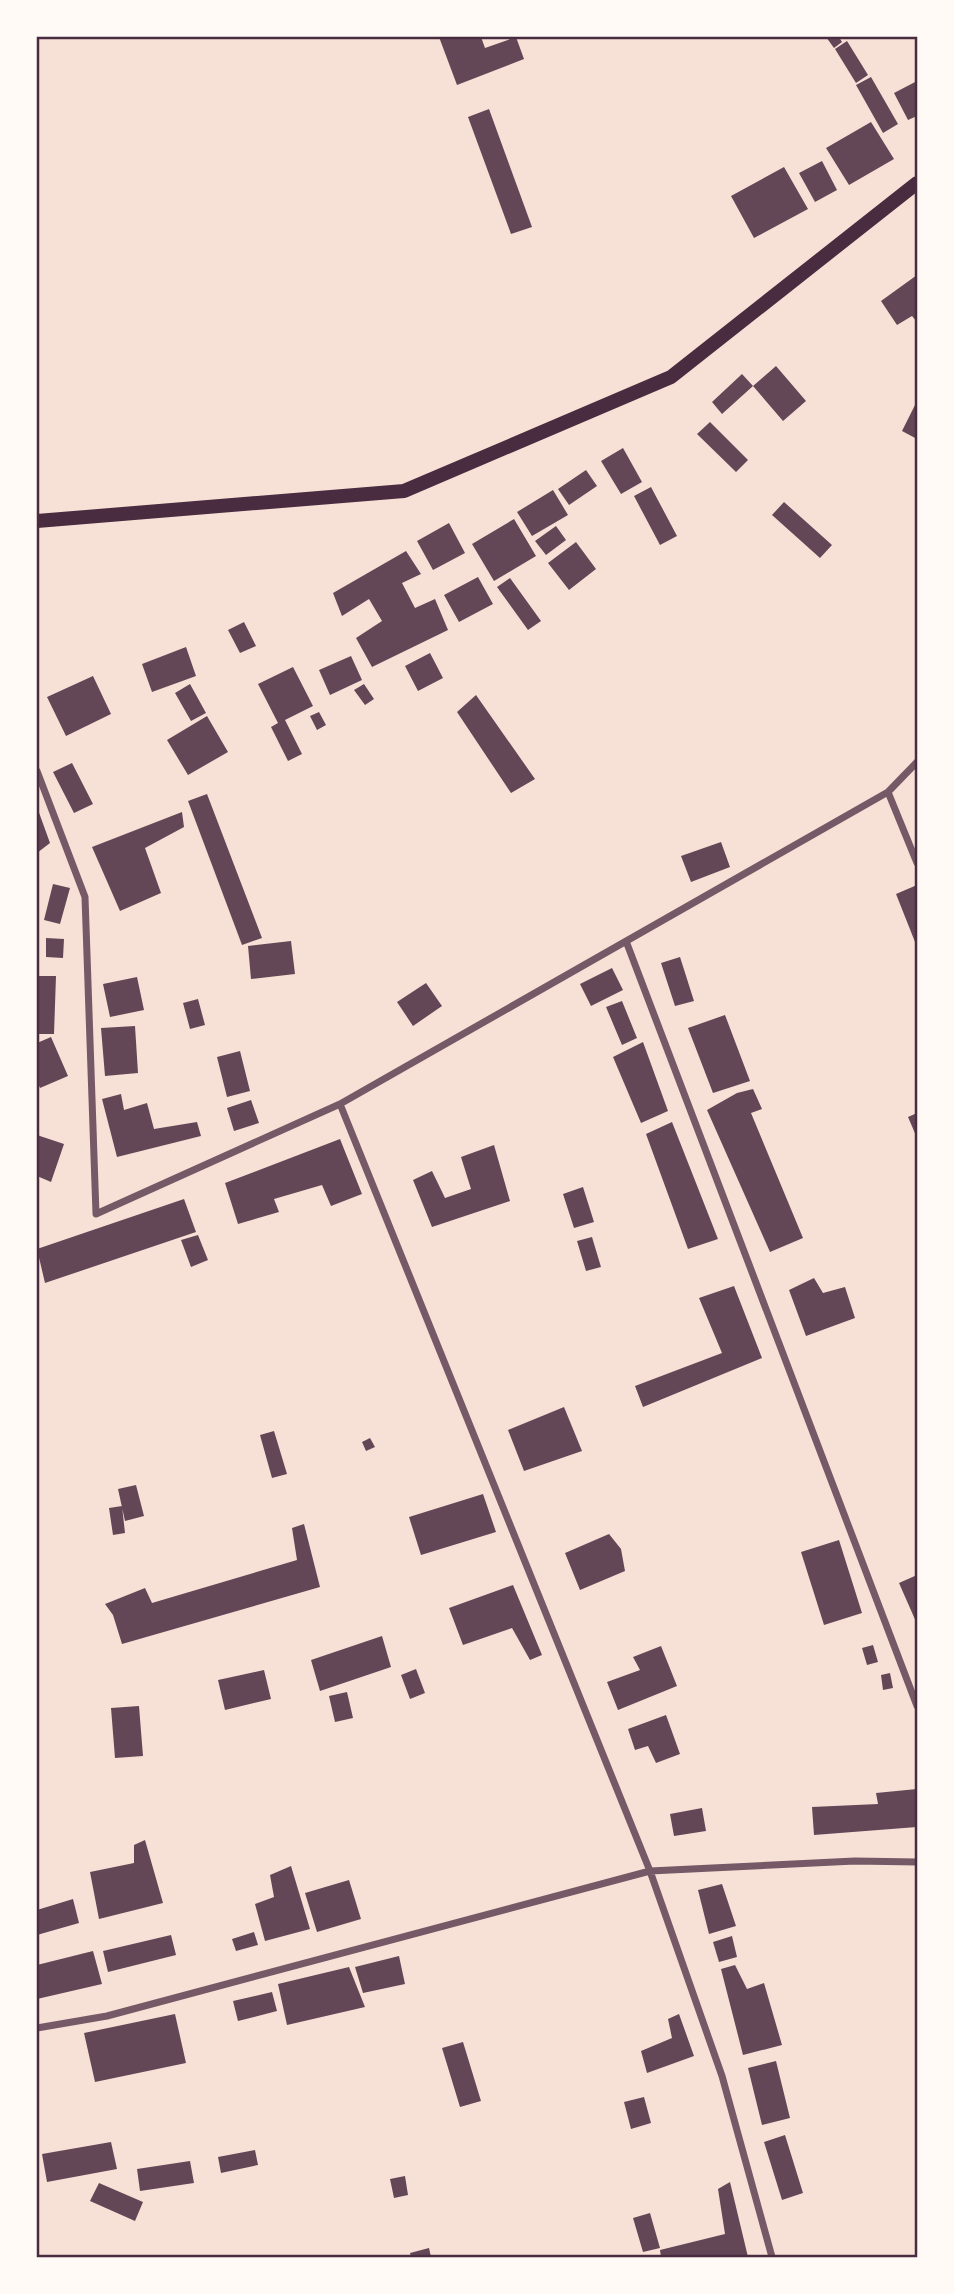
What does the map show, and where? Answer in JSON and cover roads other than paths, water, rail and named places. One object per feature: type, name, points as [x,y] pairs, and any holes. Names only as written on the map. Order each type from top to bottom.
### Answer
[{"type":"main road","points":[[37,521],[404,491],[671,377],[917,183]]},
{"type":"street","points":[[37,771],[85,897],[96,1214],[340,1104],[888,792],[917,762]]},
{"type":"street","points":[[888,792],[917,863]]},
{"type":"street","points":[[626,941],[917,1706]]},
{"type":"street","points":[[340,1104],[650,1871],[722,2076],[772,2257]]},
{"type":"street","points":[[37,2028],[107,2016],[650,1871],[855,1861],[917,1862]]}]
